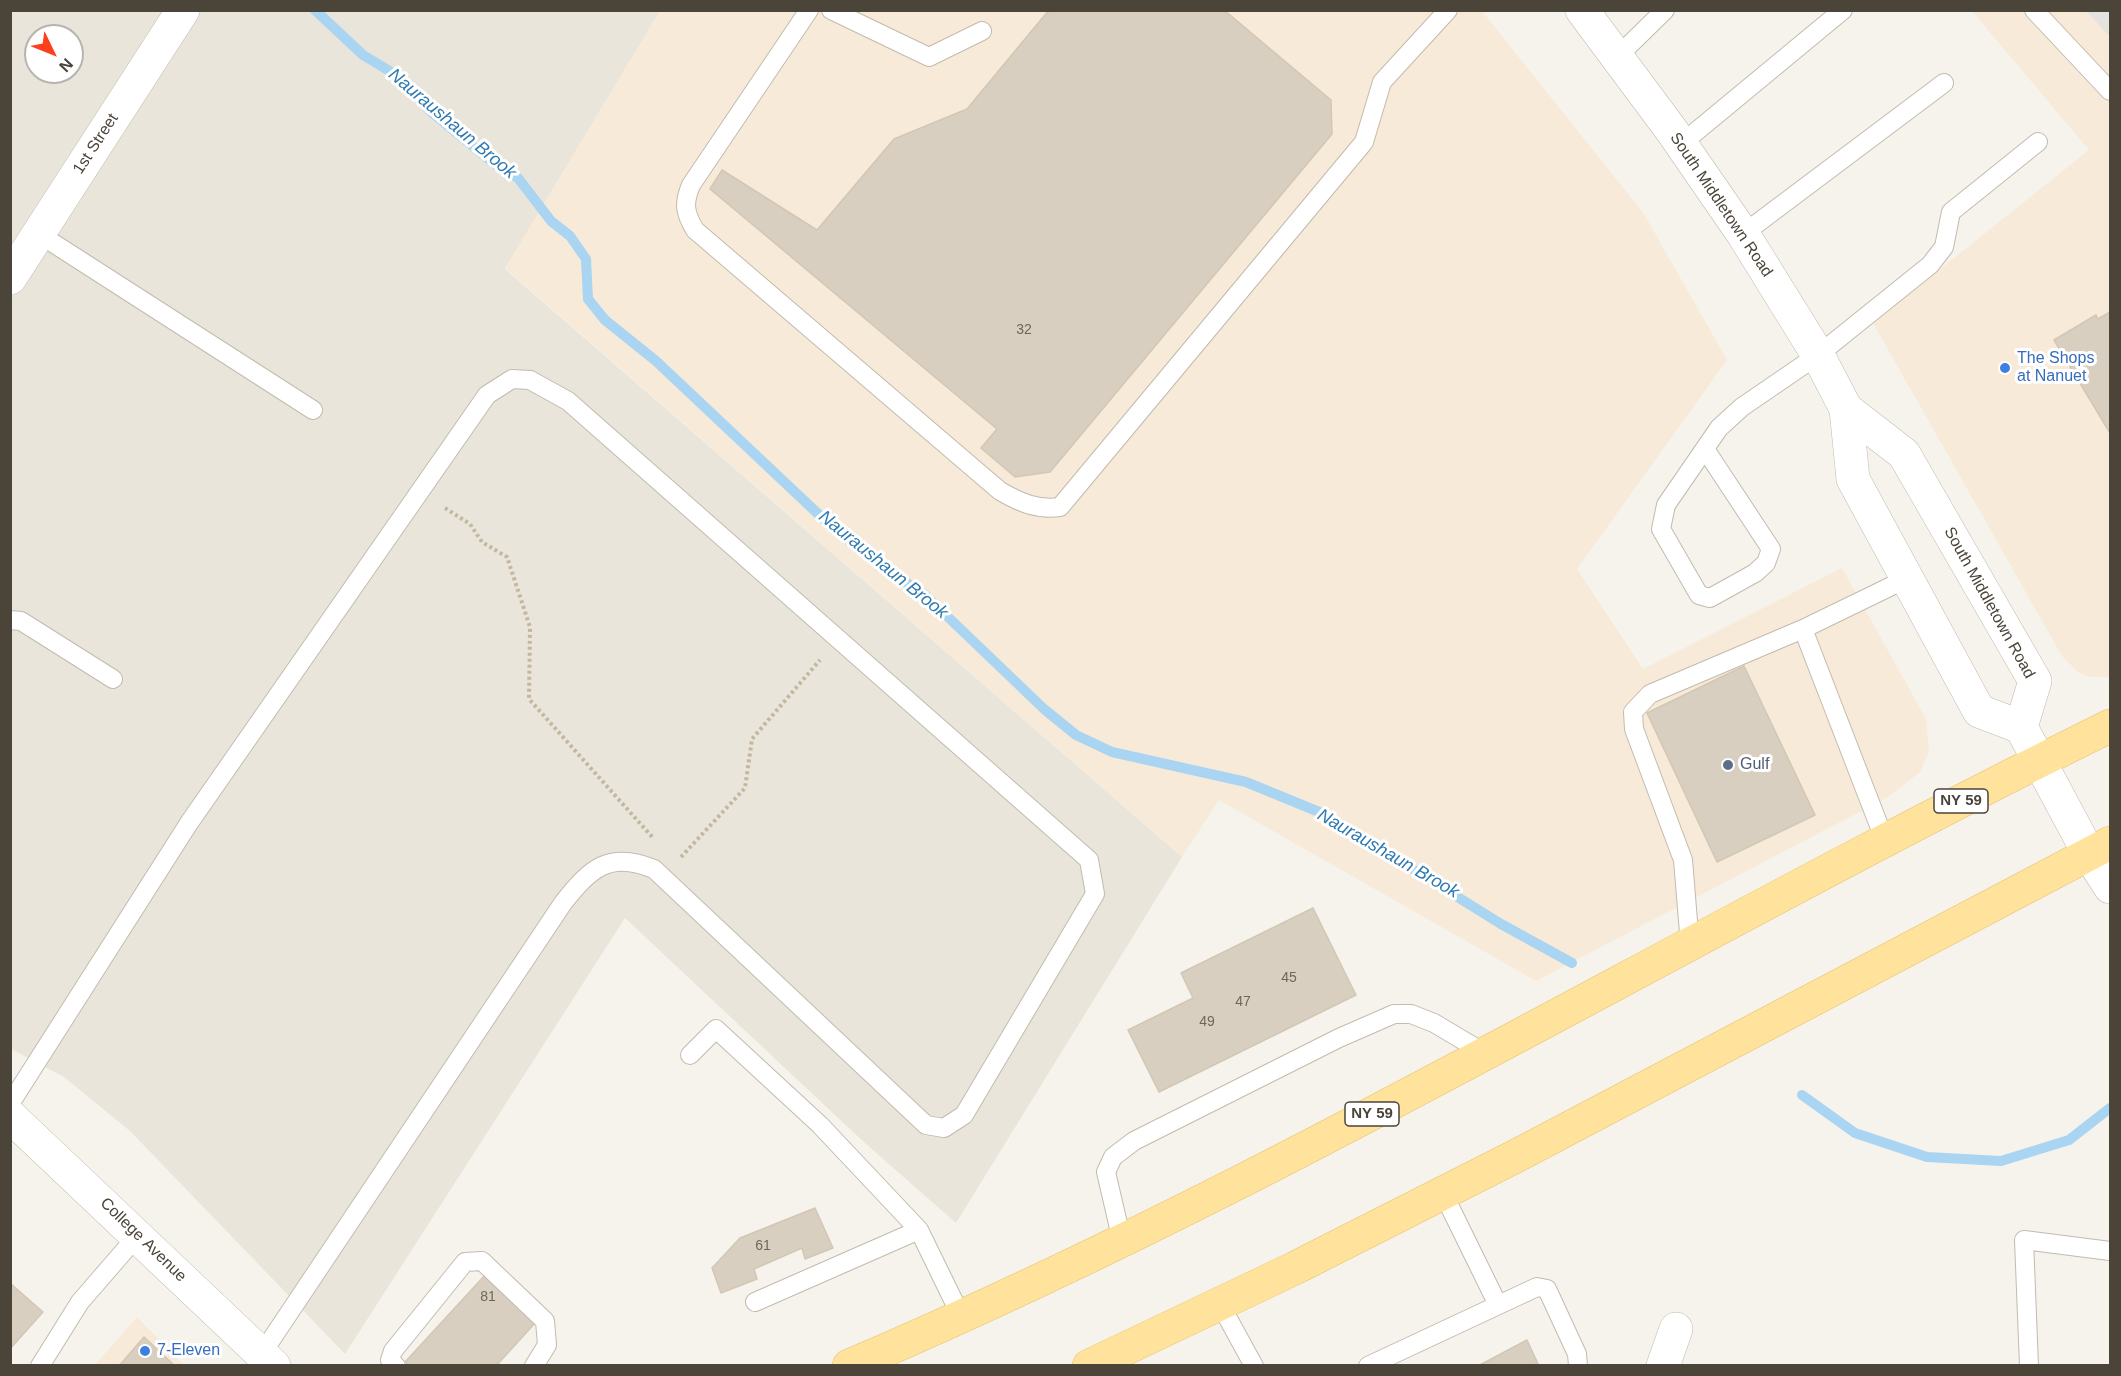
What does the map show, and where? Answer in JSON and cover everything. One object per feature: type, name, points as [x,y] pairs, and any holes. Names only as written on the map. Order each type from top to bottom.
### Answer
[{"type":"main road","name":"NY 59","points":[[849,1365],[961,1316],[1251,1177],[1885,841],[2110,726]]},
{"type":"main road","points":[[1089,1365],[1220,1304],[1443,1193],[2100,848]]},
{"type":"street","name":"1st Street","points":[[14,266],[39,234],[183,10]]},
{"type":"street","name":"South Middletown Road","points":[[1582,10],[1681,144],[1743,234],[1818,355],[1846,409],[1853,479],[1979,711],[2021,727],[2035,681],[1904,454],[1846,409]]},
{"type":"street","points":[[2021,727],[2038,762],[2100,848],[2110,886]]},
{"type":"street","name":"College Avenue","points":[[10,1116],[138,1235],[263,1362]]},
{"type":"street","points":[[1663,1365],[1676,1329]]},
{"type":"lane","points":[[809,10],[691,185],[686,197],[685,213],[695,230],[1000,491],[1023,504],[1044,509],[1060,507],[1364,142],[1382,82],[1448,10]]},
{"type":"lane","points":[[831,10],[929,57],[982,31]]},
{"type":"lane","points":[[1617,57],[1665,10]]},
{"type":"lane","points":[[1681,144],[1843,10]]},
{"type":"lane","points":[[2034,10],[2110,91]]},
{"type":"lane","points":[[1743,234],[1944,82]]},
{"type":"lane","points":[[1705,449],[1771,549],[1766,563],[1755,573],[1710,597],[1698,595],[1661,529],[1666,505],[1719,428],[1742,407],[1818,355],[1930,265],[1944,247],[1951,212],[2038,142]]},
{"type":"lane","points":[[39,234],[313,410]]},
{"type":"lane","points":[[10,1104],[196,813],[487,396],[512,379],[530,380],[568,401],[1089,860],[1095,894],[964,1115],[944,1128],[926,1125],[654,869],[635,861],[606,863],[584,876],[563,903],[263,1362]]},
{"type":"lane","points":[[1690,945],[1683,860],[1634,729],[1633,712],[1650,694],[1803,629],[1908,578]]},
{"type":"lane","points":[[10,620],[21,621],[113,679]]},
{"type":"lane","points":[[1803,629],[1885,841]]},
{"type":"lane","points":[[1122,1240],[1106,1172],[1113,1157],[1134,1141],[1339,1038],[1394,1014],[1411,1014],[1434,1023],[1486,1054]]},
{"type":"lane","points":[[690,1055],[716,1029],[820,1125],[919,1230],[961,1316]]},
{"type":"lane","points":[[1443,1193],[1498,1305]]},
{"type":"lane","points":[[755,1302],[919,1230]]},
{"type":"lane","points":[[40,1365],[80,1302],[138,1235]]},
{"type":"lane","points":[[2030,1365],[2024,1240],[2110,1251]]},
{"type":"lane","points":[[390,1364],[393,1351],[465,1262],[482,1261],[545,1321],[548,1345],[534,1365]]},
{"type":"lane","points":[[1368,1365],[1537,1287],[1547,1289],[1577,1354],[1578,1365]]},
{"type":"lane","points":[[1220,1304],[1254,1365]]},
{"type":"path","points":[[445,508],[470,524],[482,542],[507,557],[530,627],[529,699],[659,844]]},
{"type":"path","points":[[677,861],[745,788],[752,739],[820,660]]},
{"type":"shaded area","points":[[10,11],[660,11],[505,269],[1182,857],[956,1223],[866,1144],[625,918],[345,1354],[130,1131],[64,1077],[11,1049]]},
{"type":"shaded area","points":[[660,11],[1482,11],[1644,214],[1727,360],[1577,569],[1643,669],[1842,568],[1926,719],[1929,751],[1920,772],[1888,797],[1536,981],[1219,800],[1182,857],[505,268]]},
{"type":"shaded area","name":"The Shops at Nanuet","points":[[1972,11],[2110,11],[2110,677],[2089,677],[2078,672],[2062,656],[1873,323],[2089,150]]},
{"type":"shaded area","points":[[2086,11],[2110,11],[2110,37]]},
{"type":"shaded area","points":[[137,1317],[184,1365],[94,1366]]},
{"type":"building","points":[[1049,10],[1224,10],[1331,100],[1332,134],[1050,472],[1015,477],[981,448],[997,429],[710,189],[722,170],[817,230],[894,139],[967,109]]},
{"type":"building","points":[[2110,312],[2110,433],[2054,340],[2096,315],[2098,319]]},
{"type":"building","points":[[1744,666],[1815,815],[1717,862],[1647,713]]},
{"type":"building","points":[[1313,908],[1356,995],[1159,1092],[1128,1030],[1193,998],[1181,973]]},
{"type":"building","points":[[815,1208],[833,1248],[805,1259],[802,1248],[754,1269],[757,1279],[721,1293],[712,1268],[740,1238]]},
{"type":"building","points":[[486,1274],[537,1321],[496,1366],[409,1366],[405,1362]]},
{"type":"building","points":[[10,1283],[43,1312],[10,1349]]},
{"type":"building","name":"7-Eleven","points":[[144,1337],[175,1366],[119,1366]]},
{"type":"building","points":[[1527,1340],[1539,1366],[1478,1366]]},
{"type":"waterway","name":"Nauraushaun Brook","points":[[315,10],[363,55],[401,78],[430,111],[491,161],[518,178],[551,221],[570,236],[586,259],[588,299],[605,320],[656,361],[832,527],[881,566],[925,595],[1044,709],[1076,735],[1112,752],[1246,782],[1324,814],[1501,924],[1572,963]]},
{"type":"waterway","name":"Nauraushaun Brook","points":[[1802,1095],[1855,1133],[1927,1157],[2001,1161],[2069,1140],[2110,1108]]},
{"type":"place","name":"The Shops at Nanuet","points":[[2005,368]]},
{"type":"place","name":"Gulf","points":[[1728,765]]},
{"type":"place","name":"7-Eleven","points":[[145,1351]]}]
